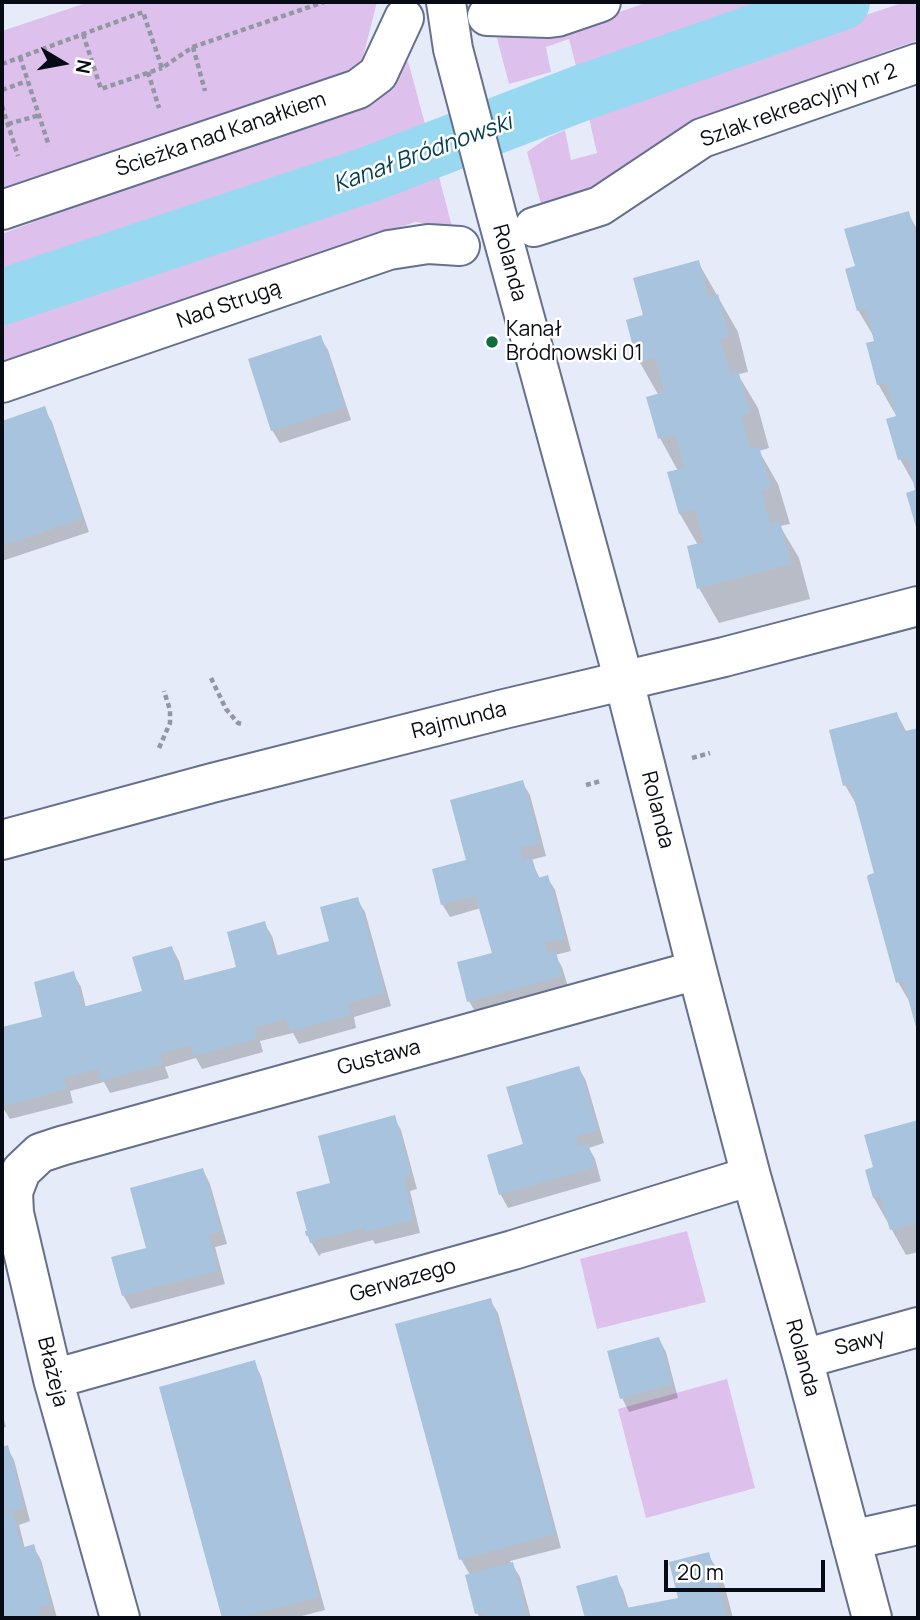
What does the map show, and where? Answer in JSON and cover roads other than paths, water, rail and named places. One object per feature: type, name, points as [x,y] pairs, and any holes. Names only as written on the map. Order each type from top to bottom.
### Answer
[{"type":"street","name":"Rolanda","points":[[446,2],[453,49],[496,216],[624,681],[751,1176],[872,1618]]},
{"type":"street","points":[[487,16],[549,18],[601,2]]},
{"type":"street","name":"Ścieżka nad Kanałkiem","points":[[2,210],[358,89],[378,74],[404,18]]},
{"type":"street","name":"Szlak rekreacyjny nr 2","points":[[534,227],[600,206],[702,138],[918,63]]},
{"type":"street","name":"Nad Strugą","points":[[2,383],[389,250],[428,244],[460,246]]},
{"type":"street","name":"Rajmunda","points":[[2,840],[212,783],[724,657],[918,606]]},
{"type":"street","name":"Gustawa","points":[[61,1146],[697,970]]},
{"type":"street","name":"Błażeja","points":[[61,1146],[40,1153],[21,1171],[13,1192],[14,1213],[53,1379],[120,1618]]},
{"type":"street","name":"Gerwazego","points":[[53,1379],[513,1250],[751,1176]]},
{"type":"street","name":"Sawy","points":[[803,1359],[918,1327]]},
{"type":"street","points":[[851,1539],[918,1525]]},
{"type":"waterway","name":"Kanał Bródnowski","points":[[2,297],[370,174],[584,92],[842,2]]},
{"type":"place","name":"Kanał Bródnowski 01","points":[[492,342]]}]
